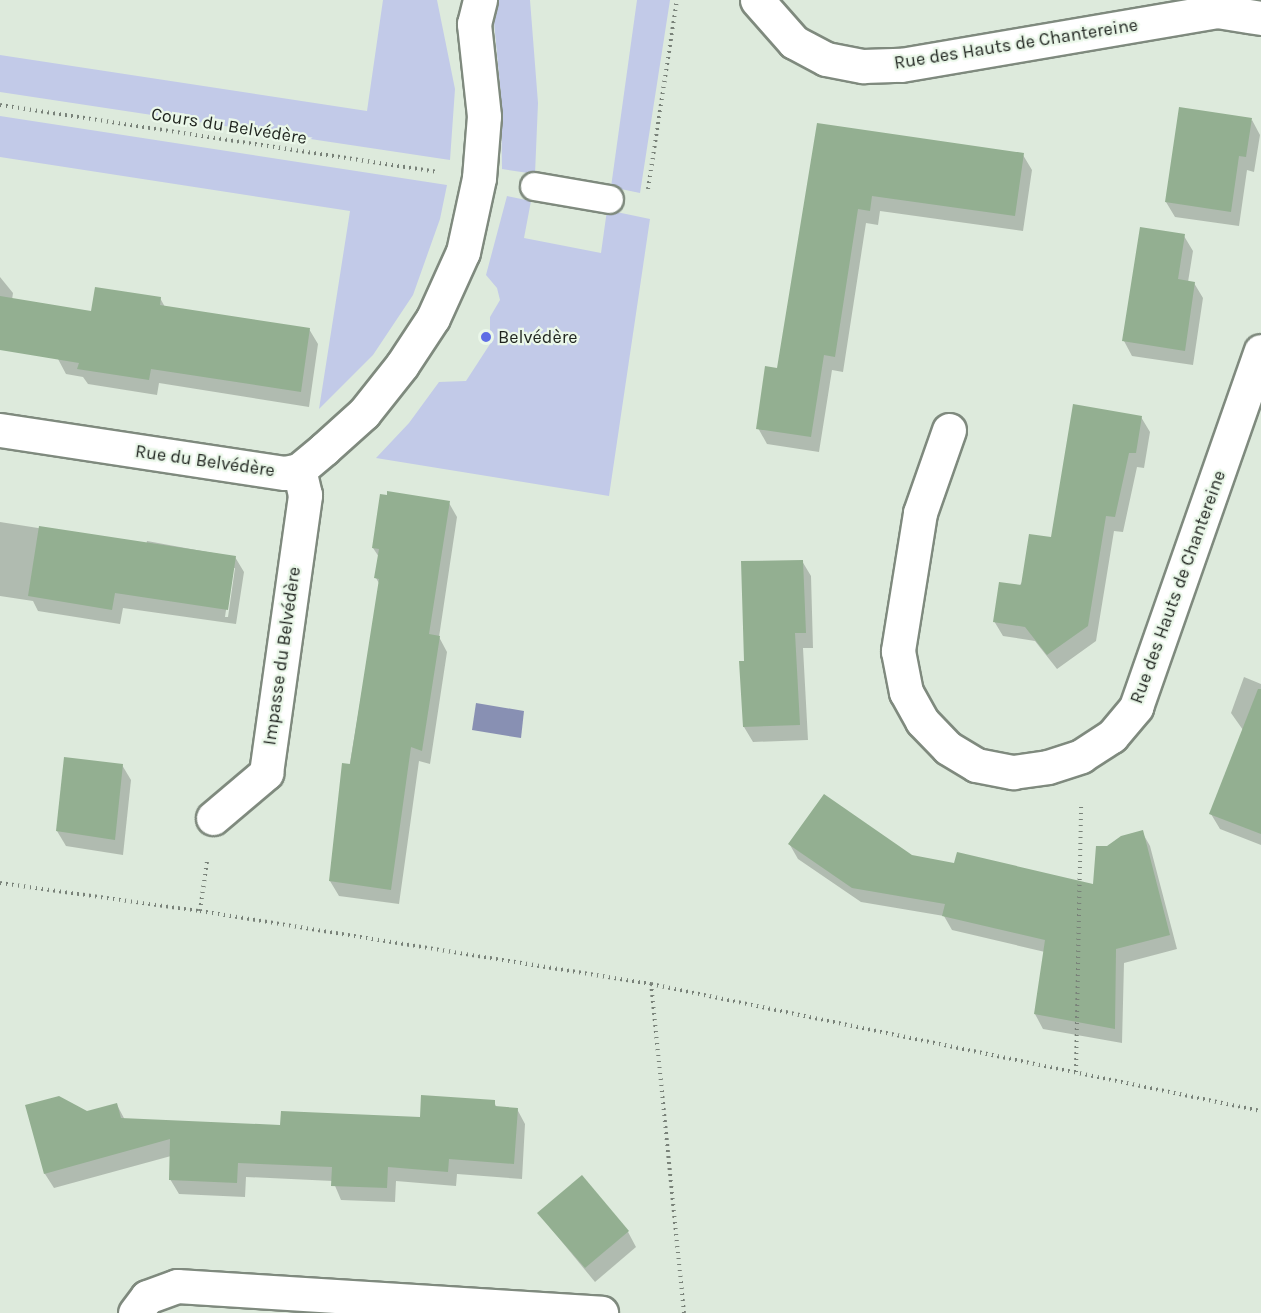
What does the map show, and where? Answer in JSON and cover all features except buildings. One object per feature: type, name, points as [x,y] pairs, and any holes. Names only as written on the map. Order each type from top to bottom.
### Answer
[{"type":"street","name":"Rue des Hauts de Chantereine","points":[[757,0],[794,42],[826,59],[863,66],[901,65],[1217,11],[1261,18]]},
{"type":"street","name":"Rue du Belvédère","points":[[0,430],[269,472],[299,470],[364,412],[402,365],[434,318],[463,252],[479,178],[484,116],[471,8]]},
{"type":"street","name":"Rue des Hauts de Chantereine","points":[[949,430],[920,513],[898,651],[906,692],[922,721],[948,748],[976,765],[1013,772],[1048,766],[1081,756],[1112,736],[1136,707],[1261,351]]},
{"type":"street","name":"Impasse du Belvédère","points":[[213,818],[266,773],[305,495],[299,470]]},
{"type":"street","points":[[135,1313],[147,1297],[177,1286],[601,1313]]},
{"type":"lane","points":[[534,186],[609,199]]},
{"type":"path","points":[[609,199],[646,206],[677,0]]},
{"type":"path","name":"Cours du Belvédère","points":[[0,105],[442,172]]},
{"type":"path","points":[[1076,1072],[1081,798]]},
{"type":"path","points":[[200,911],[213,818]]},
{"type":"path","points":[[0,883],[200,911],[651,984],[1261,1111]]},
{"type":"path","points":[[651,984],[684,1313]]},
{"type":"shaded area","points":[[383,0],[437,0],[455,89],[450,160],[0,92],[0,55],[367,111]]},
{"type":"shaded area","points":[[492,0],[530,0],[538,103],[535,174],[502,169],[501,97]]},
{"type":"shaded area","points":[[637,0],[670,0],[640,193],[611,187]]},
{"type":"shaded area","points":[[0,116],[447,185],[440,219],[413,295],[373,355],[319,409],[350,211],[0,157]]},
{"type":"shaded area","points":[[507,196],[531,201],[524,238],[601,253],[607,210],[650,219],[609,496],[376,458],[409,423],[439,382],[466,381],[490,344],[490,317],[500,300],[497,288],[486,275]]},
{"type":"shaded area","points":[[476,703],[524,711],[521,738],[472,730]]},
{"type":"place","name":"Belvédère","points":[[486,337]]}]
